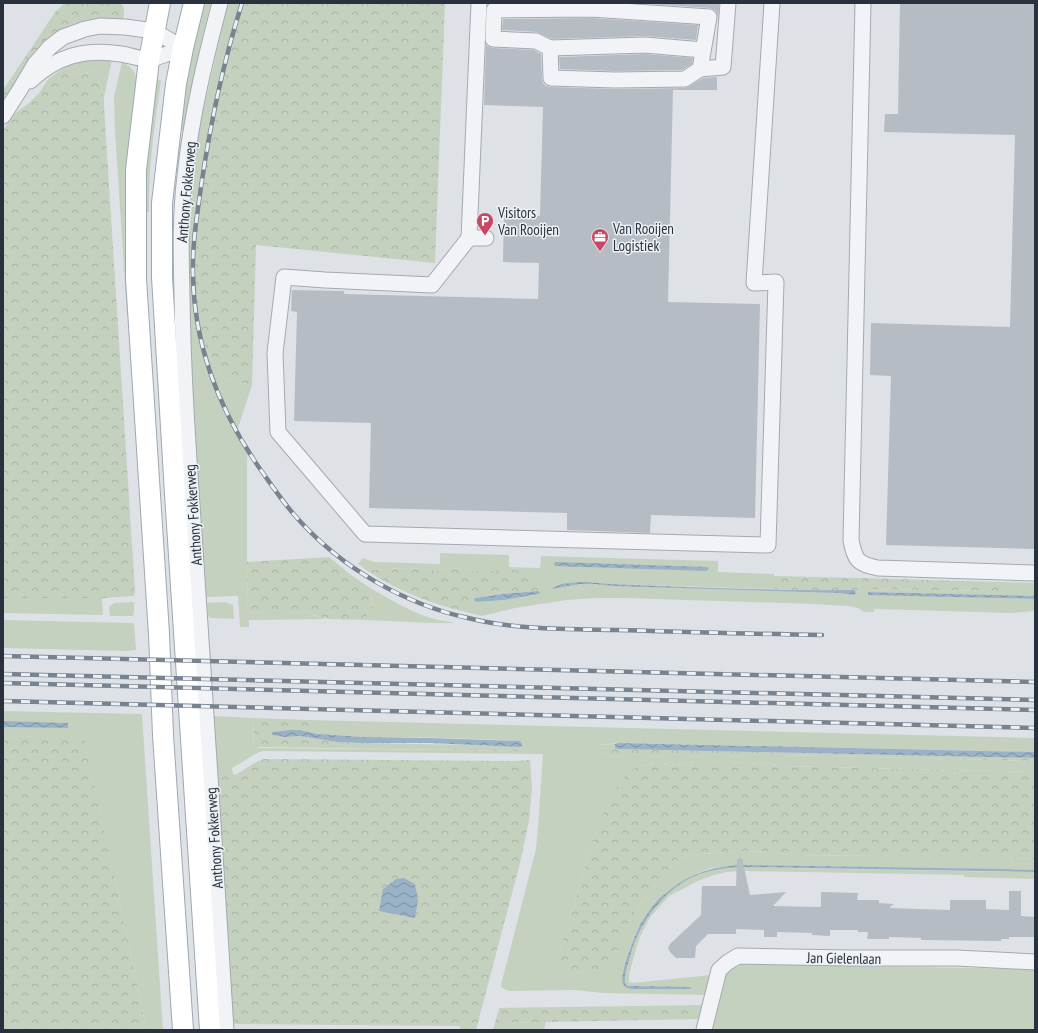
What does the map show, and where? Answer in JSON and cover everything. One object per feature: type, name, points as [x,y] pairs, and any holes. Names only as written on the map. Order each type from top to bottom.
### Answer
[{"type":"main road","points":[[160,3],[149,60],[136,170],[136,279],[159,634],[163,735],[183,1030]]},
{"type":"main road","name":"Anthony Fokkerweg","points":[[194,3],[176,84],[162,203],[162,277],[210,1030]]},
{"type":"street","name":"Anthony Fokkerweg","points":[[220,3],[207,50],[184,176],[181,252],[184,366],[226,1030]]},
{"type":"street","points":[[479,3],[469,238],[432,285],[284,277],[275,353],[278,432],[365,534],[768,545],[776,282],[754,282],[772,3]]},
{"type":"street","points":[[550,48],[551,78],[615,80],[686,79],[700,70],[723,67],[728,3]]},
{"type":"street","points":[[863,3],[851,540],[854,554],[861,563],[878,568],[1035,573]]},
{"type":"street","points":[[700,70],[709,17],[592,9],[494,10],[493,39],[536,41],[550,48],[645,45],[703,50]]},
{"type":"street","points":[[3,116],[20,91],[35,64],[63,37],[85,29],[100,26],[125,27],[154,31],[183,48]]},
{"type":"street","points":[[20,91],[46,67],[61,59],[78,53],[107,52],[149,60],[183,48]]},
{"type":"street","points":[[469,238],[486,238]]},
{"type":"street","name":"Jan Gielenlaan","points":[[704,1030],[719,970],[738,956],[956,958],[1035,962]]},
{"type":"green space","points":[[65,3],[120,3],[124,9],[123,20],[89,20],[65,27],[58,32],[3,102],[3,90],[56,11]]},
{"type":"green space","points":[[205,3],[211,3],[196,66],[185,131],[179,129],[181,113],[193,50]]},
{"type":"green space","points":[[228,3],[241,3],[234,23],[212,105],[199,185],[191,275],[197,330],[224,379],[252,385],[237,431],[248,450],[248,611],[307,611],[313,615],[326,619],[249,620],[249,627],[240,627],[238,596],[207,597],[204,595],[187,318],[185,242],[197,138]]},
{"type":"green space","points":[[241,3],[445,3],[435,263],[256,245],[252,385],[224,379],[208,352],[197,331],[191,275],[199,185],[212,105],[234,23]]},
{"type":"green space","points":[[112,60],[104,97],[98,75],[93,71],[74,75],[67,66],[78,62]]},
{"type":"green space","points":[[122,62],[128,65],[136,75],[137,82],[132,314],[127,315],[114,97]]},
{"type":"green space","points":[[67,66],[74,75],[93,71],[98,75],[104,97],[135,592],[134,596],[103,598],[3,598],[3,130],[14,114],[28,104],[39,93],[49,78]]},
{"type":"green space","points":[[155,79],[161,80],[151,162],[149,212],[144,213],[144,181]]},
{"type":"green space","points":[[440,553],[509,555],[509,567],[540,568],[541,556],[718,561],[718,572],[774,574],[774,589],[582,583],[561,585],[553,589],[579,584],[594,584],[612,586],[837,593],[854,595],[856,593],[855,590],[859,590],[860,578],[863,578],[863,589],[998,591],[999,582],[1035,583],[1035,596],[868,592],[868,594],[1035,599],[1035,611],[1011,613],[874,609],[874,612],[864,612],[858,608],[848,606],[814,604],[598,598],[567,600],[515,608],[482,616],[466,612],[474,601],[504,600],[538,594],[540,592],[538,591],[539,579],[493,570],[487,572],[471,572],[460,569],[439,571],[409,568],[366,570],[358,564],[363,558],[374,562],[440,564]]},
{"type":"green space","points":[[329,557],[370,588],[373,608],[363,620],[342,620],[320,617],[307,611],[248,611],[247,562]]},
{"type":"green space","points":[[409,568],[439,571],[460,569],[471,572],[513,570],[529,572],[535,575],[539,580],[538,591],[475,598],[466,612],[414,596],[389,584],[366,570]]},
{"type":"green space","points":[[774,576],[860,578],[859,590],[825,591],[774,589]]},
{"type":"green space","points":[[863,578],[999,582],[999,591],[862,589]]},
{"type":"green space","points":[[370,588],[420,614],[452,623],[363,620],[373,608]]},
{"type":"green space","points":[[3,598],[103,598],[103,615],[3,613]]},
{"type":"green space","points":[[134,602],[133,616],[110,616],[109,607],[114,603]]},
{"type":"green space","points":[[225,602],[233,605],[234,619],[210,618],[208,615],[207,603]]},
{"type":"green space","points":[[3,620],[134,623],[136,650],[3,648]]},
{"type":"green space","points":[[3,711],[142,714],[163,1030],[146,1030],[84,738],[3,736]]},
{"type":"green space","points":[[213,716],[254,718],[253,747],[262,748],[529,751],[531,750],[533,744],[522,744],[520,741],[334,736],[309,732],[309,720],[1035,738],[1035,752],[618,743],[599,745],[602,753],[606,755],[781,755],[1035,761],[1035,772],[781,766],[737,762],[695,762],[670,766],[665,763],[655,763],[636,767],[596,830],[559,953],[621,940],[628,923],[642,901],[680,859],[689,855],[738,851],[775,852],[794,856],[885,855],[896,858],[1035,859],[1035,870],[740,865],[712,868],[697,873],[666,892],[639,926],[630,947],[623,974],[623,984],[633,989],[691,989],[628,986],[625,983],[625,976],[635,941],[648,918],[665,897],[675,888],[697,875],[740,867],[1035,872],[1035,879],[964,877],[964,875],[727,872],[700,880],[669,896],[649,919],[640,937],[629,974],[629,982],[633,983],[711,975],[706,995],[603,993],[574,990],[509,991],[502,988],[501,985],[536,849],[543,754],[263,751],[255,754],[232,768],[233,775],[216,777]]},
{"type":"green space","points":[[254,718],[309,720],[309,732],[291,730],[273,732],[285,737],[300,736],[337,742],[519,747],[522,744],[534,744],[533,748],[529,751],[253,747]]},
{"type":"green space","points":[[3,736],[84,737],[146,1030],[3,1030]]},
{"type":"green space","points":[[615,744],[618,749],[1035,758],[1035,761],[781,755],[606,755],[599,749],[599,745]]},
{"type":"green space","points":[[264,759],[530,760],[532,788],[529,821],[520,863],[476,1030],[460,1030],[460,1026],[232,1024],[216,777],[237,774],[256,762]]},
{"type":"green space","points":[[660,762],[670,766],[695,762],[737,762],[781,766],[1035,772],[1035,859],[896,858],[885,855],[794,856],[775,852],[738,851],[689,855],[680,859],[642,901],[628,923],[614,958],[608,967],[592,973],[581,972],[562,965],[559,959],[559,953],[596,830],[613,792],[626,775],[636,767]]},
{"type":"green space","points":[[743,964],[1035,969],[1035,1030],[711,1030],[725,975],[732,968]]},
{"type":"green space","points":[[704,1005],[701,1019],[495,1023],[499,1008]]},
{"type":"green space","points":[[546,1022],[544,1030],[493,1030],[495,1023]]},
{"type":"water","points":[[555,562],[707,567],[709,569],[706,571],[555,566]]},
{"type":"water","points":[[579,582],[794,590],[855,590],[856,593],[854,595],[837,593],[612,586],[594,584],[579,584],[552,588],[562,584]]},
{"type":"water","points":[[538,591],[540,593],[538,594],[504,600],[474,601],[475,598]]},
{"type":"water","points":[[868,592],[1035,596],[1035,599],[868,595]]},
{"type":"water","points":[[3,721],[68,723],[68,728],[3,727]]},
{"type":"water","points":[[300,730],[318,734],[362,737],[520,741],[522,746],[337,742],[300,736],[285,737],[273,735],[272,732]]},
{"type":"water","points":[[615,744],[1035,752],[1035,758],[618,749],[615,748]]},
{"type":"water","points":[[740,865],[1004,869],[1035,870],[1035,872],[740,867],[697,875],[675,888],[656,907],[648,918],[635,941],[625,976],[625,983],[628,986],[689,987],[691,989],[633,989],[624,986],[622,979],[628,954],[640,925],[659,899],[676,885],[701,872],[719,867]]},
{"type":"water","points":[[404,878],[415,884],[418,900],[415,918],[379,911],[383,889],[396,879]]},
{"type":"building","points":[[636,3],[719,3],[718,18],[715,10],[710,8]]},
{"type":"building","points":[[900,3],[1035,3],[1035,549],[886,545],[891,376],[870,375],[871,323],[1010,327],[1015,135],[884,132],[885,114],[898,114]]},
{"type":"building","points":[[592,18],[698,25],[696,40],[645,36],[552,39],[537,32],[502,30],[503,19]]},
{"type":"building","points":[[486,45],[493,48],[534,50],[541,54],[543,83],[546,86],[551,87],[615,89],[685,88],[703,78],[717,77],[717,90],[673,90],[668,302],[760,304],[755,518],[651,515],[650,533],[567,530],[567,513],[369,508],[371,423],[294,421],[297,312],[291,311],[292,290],[344,291],[344,294],[538,299],[539,263],[503,262],[504,215],[540,216],[543,107],[484,105]]},
{"type":"building","points":[[645,54],[693,58],[692,64],[682,70],[615,71],[560,69],[559,57]]},
{"type":"building","points":[[742,858],[750,895],[786,892],[773,906],[821,907],[821,892],[858,893],[857,900],[879,900],[879,903],[894,904],[889,908],[950,910],[950,900],[986,900],[986,909],[1009,910],[1009,891],[1021,891],[1021,916],[1035,917],[1035,937],[1009,937],[1009,939],[1001,939],[1001,941],[921,940],[921,938],[889,937],[889,939],[867,939],[868,932],[858,932],[858,930],[830,930],[830,936],[812,935],[812,933],[777,932],[777,937],[764,937],[764,930],[736,929],[736,934],[708,934],[696,946],[695,958],[676,958],[668,948],[670,944],[701,915],[702,886],[736,886],[737,859]]},
{"type":"railway","points":[[242,3],[223,71],[205,164],[194,242],[194,301],[204,351],[211,375],[221,399],[244,444],[258,466],[282,500],[298,519],[315,537],[334,553],[376,582],[421,604],[444,612],[486,622],[523,627],[561,629],[822,635]]},
{"type":"railway","points":[[3,656],[1035,682]]},
{"type":"railway","points":[[3,674],[1035,700]]},
{"type":"railway","points":[[3,683],[1035,710]]},
{"type":"railway","points":[[3,701],[1035,728]]},
{"type":"place","name":"Visitors Van Rooijen","points":[[485,236]]},
{"type":"place","name":"Van Rooijen Logistiek","points":[[600,252]]}]
